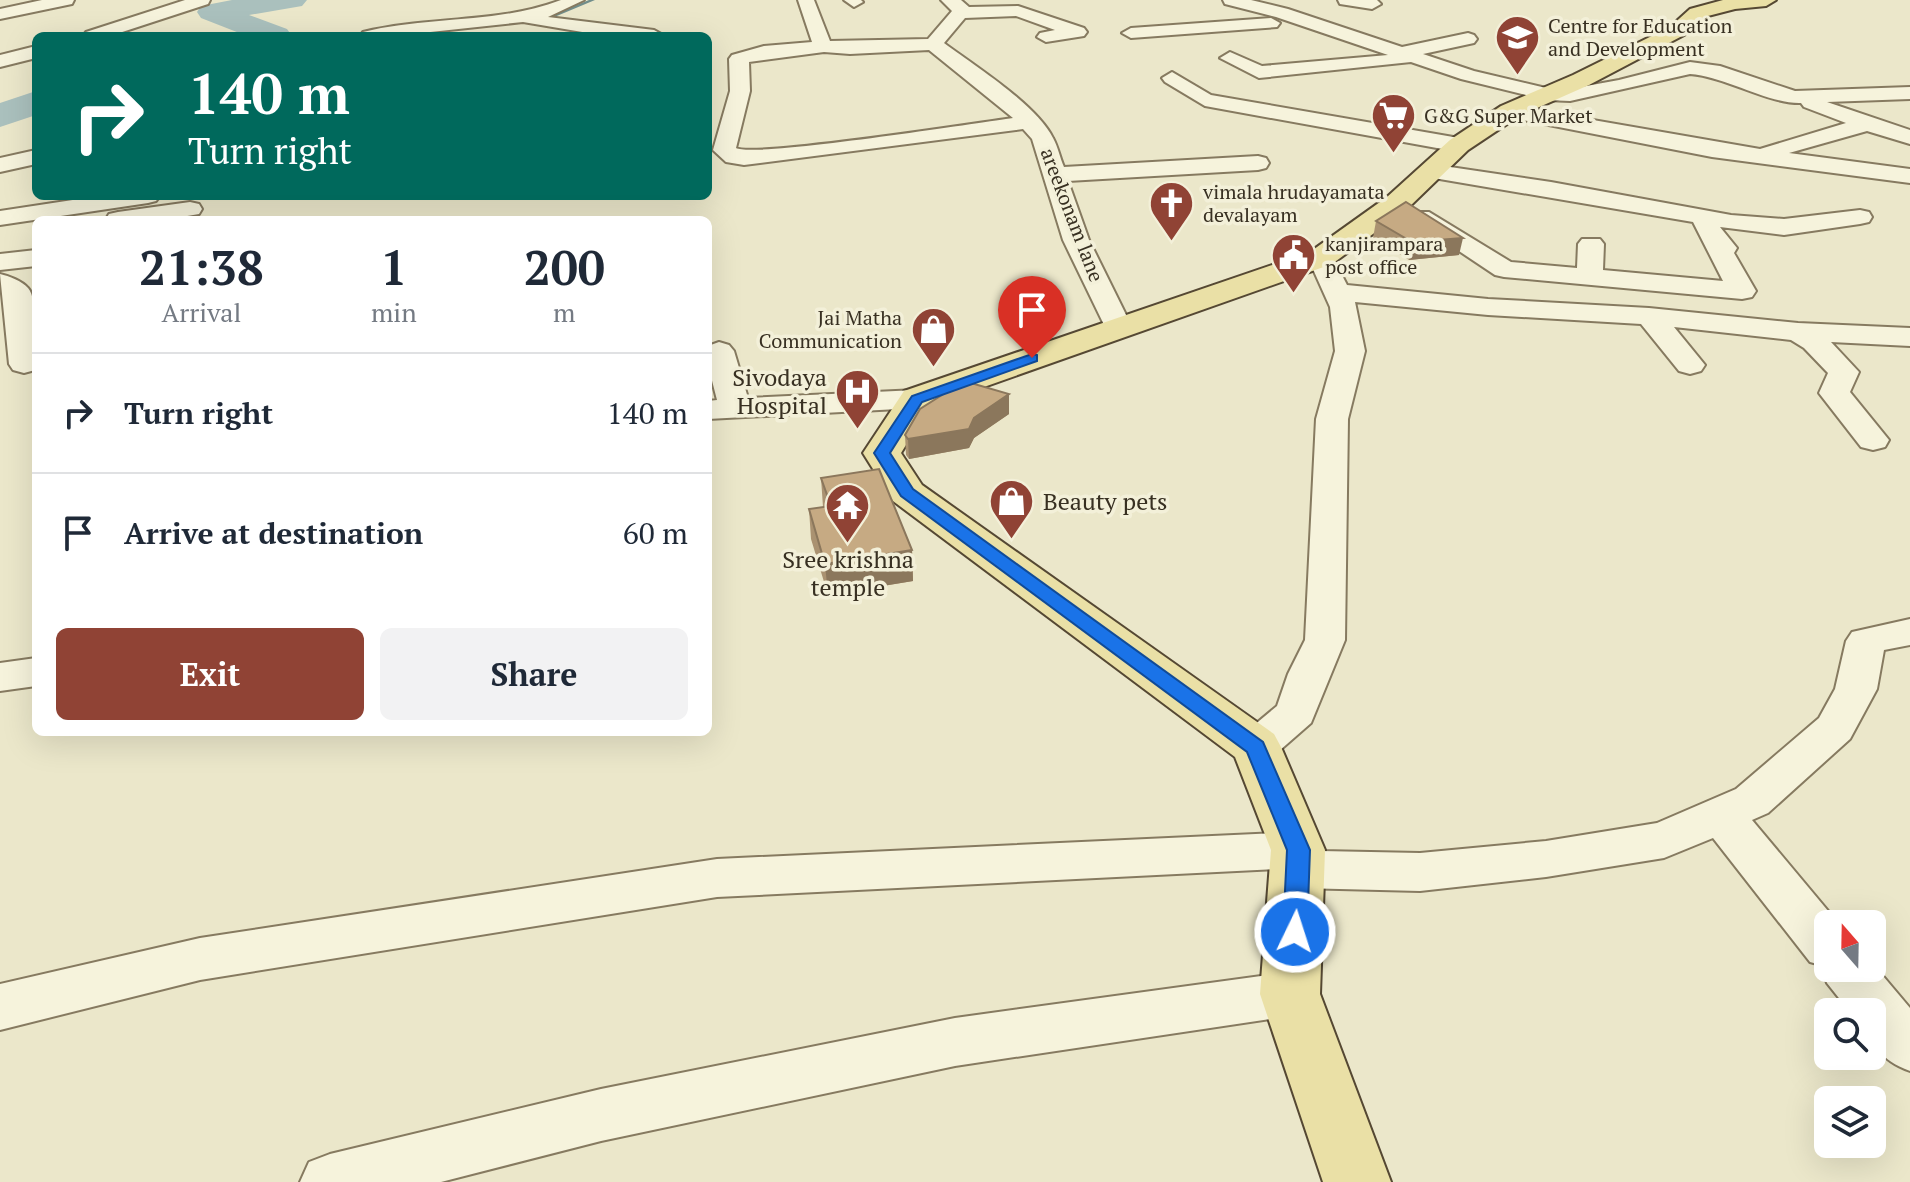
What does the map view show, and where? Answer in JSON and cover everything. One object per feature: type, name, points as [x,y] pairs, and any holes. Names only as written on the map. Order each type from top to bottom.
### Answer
[{"type":"main road","points":[[1357,1182],[1290,994],[1299,860],[1256,747],[907,493],[882,453],[917,399],[1118,327],[1330,275],[1430,171],[1459,145],[1510,111],[1677,31],[1697,13],[1734,3],[1764,0]]},
{"type":"street","points":[[0,14],[66,0]]},
{"type":"street","points":[[104,32],[202,0]]},
{"type":"street","points":[[384,32],[527,18],[576,0]]},
{"type":"street","points":[[806,0],[816,16],[820,42],[824,46]]},
{"type":"street","points":[[1282,13],[1304,0]]},
{"type":"street","points":[[1346,0],[1372,4]]},
{"type":"street","points":[[1207,5],[1233,1],[1282,13],[1468,75],[1546,94],[1570,95],[1690,68],[1713,70],[1910,137]]},
{"type":"street","points":[[1030,122],[851,148],[744,158],[734,157],[724,150],[740,91],[731,59],[824,46],[850,48],[933,44],[956,10],[1018,11],[1078,32],[1046,37]]},
{"type":"street","points":[[527,18],[578,28],[621,32]]},
{"type":"street","points":[[1131,33],[1244,23],[1322,25]]},
{"type":"street","points":[[1230,58],[1259,72],[1410,55],[1468,39]]},
{"type":"street","name":"areekonam lane","points":[[933,44],[1011,103],[1030,122],[1050,155],[1076,240],[1118,327]]},
{"type":"street","points":[[0,61],[32,53]]},
{"type":"street","points":[[1172,78],[1205,100],[1459,145]]},
{"type":"street","points":[[1884,93],[1910,105]]},
{"type":"street","points":[[1793,97],[1910,93]]},
{"type":"street","points":[[712,106],[736,104]]},
{"type":"street","points":[[1510,111],[1756,156],[1910,176]]},
{"type":"street","points":[[1756,156],[1867,124]]},
{"type":"street","points":[[0,165],[32,158]]},
{"type":"street","points":[[1054,175],[1258,163]]},
{"type":"street","points":[[1430,171],[1551,189],[1703,218],[1784,227],[1860,217]]},
{"type":"street","points":[[0,218],[121,200]]},
{"type":"street","points":[[1397,203],[1504,269],[1742,291],[1719,250],[1724,248],[1712,238],[1703,218]]},
{"type":"street","points":[[137,216],[190,209]]},
{"type":"street","points":[[0,235],[32,231]]},
{"type":"street","points":[[1590,276],[1591,244]]},
{"type":"street","points":[[0,262],[32,258]]},
{"type":"street","points":[[1256,747],[1296,713],[1308,674],[1325,640],[1332,419],[1350,351],[1330,275],[1488,307],[1649,316],[1798,332],[1910,337]]},
{"type":"street","points":[[0,282],[18,293],[20,366]]},
{"type":"street","points":[[1649,316],[1690,365]]},
{"type":"street","points":[[1798,332],[1814,342],[1844,372],[1834,393],[1873,440]]},
{"type":"street","points":[[719,351],[721,409],[917,399]]},
{"type":"street","points":[[0,1007],[200,959],[717,878],[1299,860],[1420,872],[1546,859],[1664,840],[1752,801],[1835,728],[1856,689],[1866,641],[1910,632]]},
{"type":"street","points":[[0,677],[32,673]]},
{"type":"street","points":[[1721,815],[1814,930]]},
{"type":"street","points":[[1857,982],[1910,1047]]},
{"type":"street","points":[[330,1182],[601,1115],[955,1042],[1290,994]]},
{"type":"building","points":[[1406,202],[1463,238],[1412,242],[1376,221]]},
{"type":"building","points":[[964,381],[1009,394],[974,418],[969,429],[908,439],[905,435],[920,409]]},
{"type":"building","points":[[879,469],[912,550],[825,564],[809,509],[831,506],[821,478]]},
{"type":"waterway","points":[[265,32],[212,12],[292,0]]},
{"type":"waterway","points":[[554,20],[545,19],[593,0]]},
{"type":"waterway","points":[[0,116],[32,104]]},
{"type":"place","name":"Centre for Education and Development","points":[[1517,76]]},
{"type":"place","name":"G&G Super Market","points":[[1393,155]]},
{"type":"place","name":"vimala hrudayamata devalayam","points":[[1172,243]]},
{"type":"place","name":"kanjirampara post office","points":[[1294,295]]},
{"type":"place","name":"Jai Matha Communication","points":[[933,369]]},
{"type":"place","name":"Sivodaya Hospital","points":[[858,431]]},
{"type":"place","name":"Beauty pets","points":[[1012,541]]},
{"type":"place","name":"Sree krishna temple","points":[[848,545]]},
{"type":"route","points":[[1032,358],[917,399],[882,453],[907,493],[1256,747],[1298,850],[1295,932]]}]
